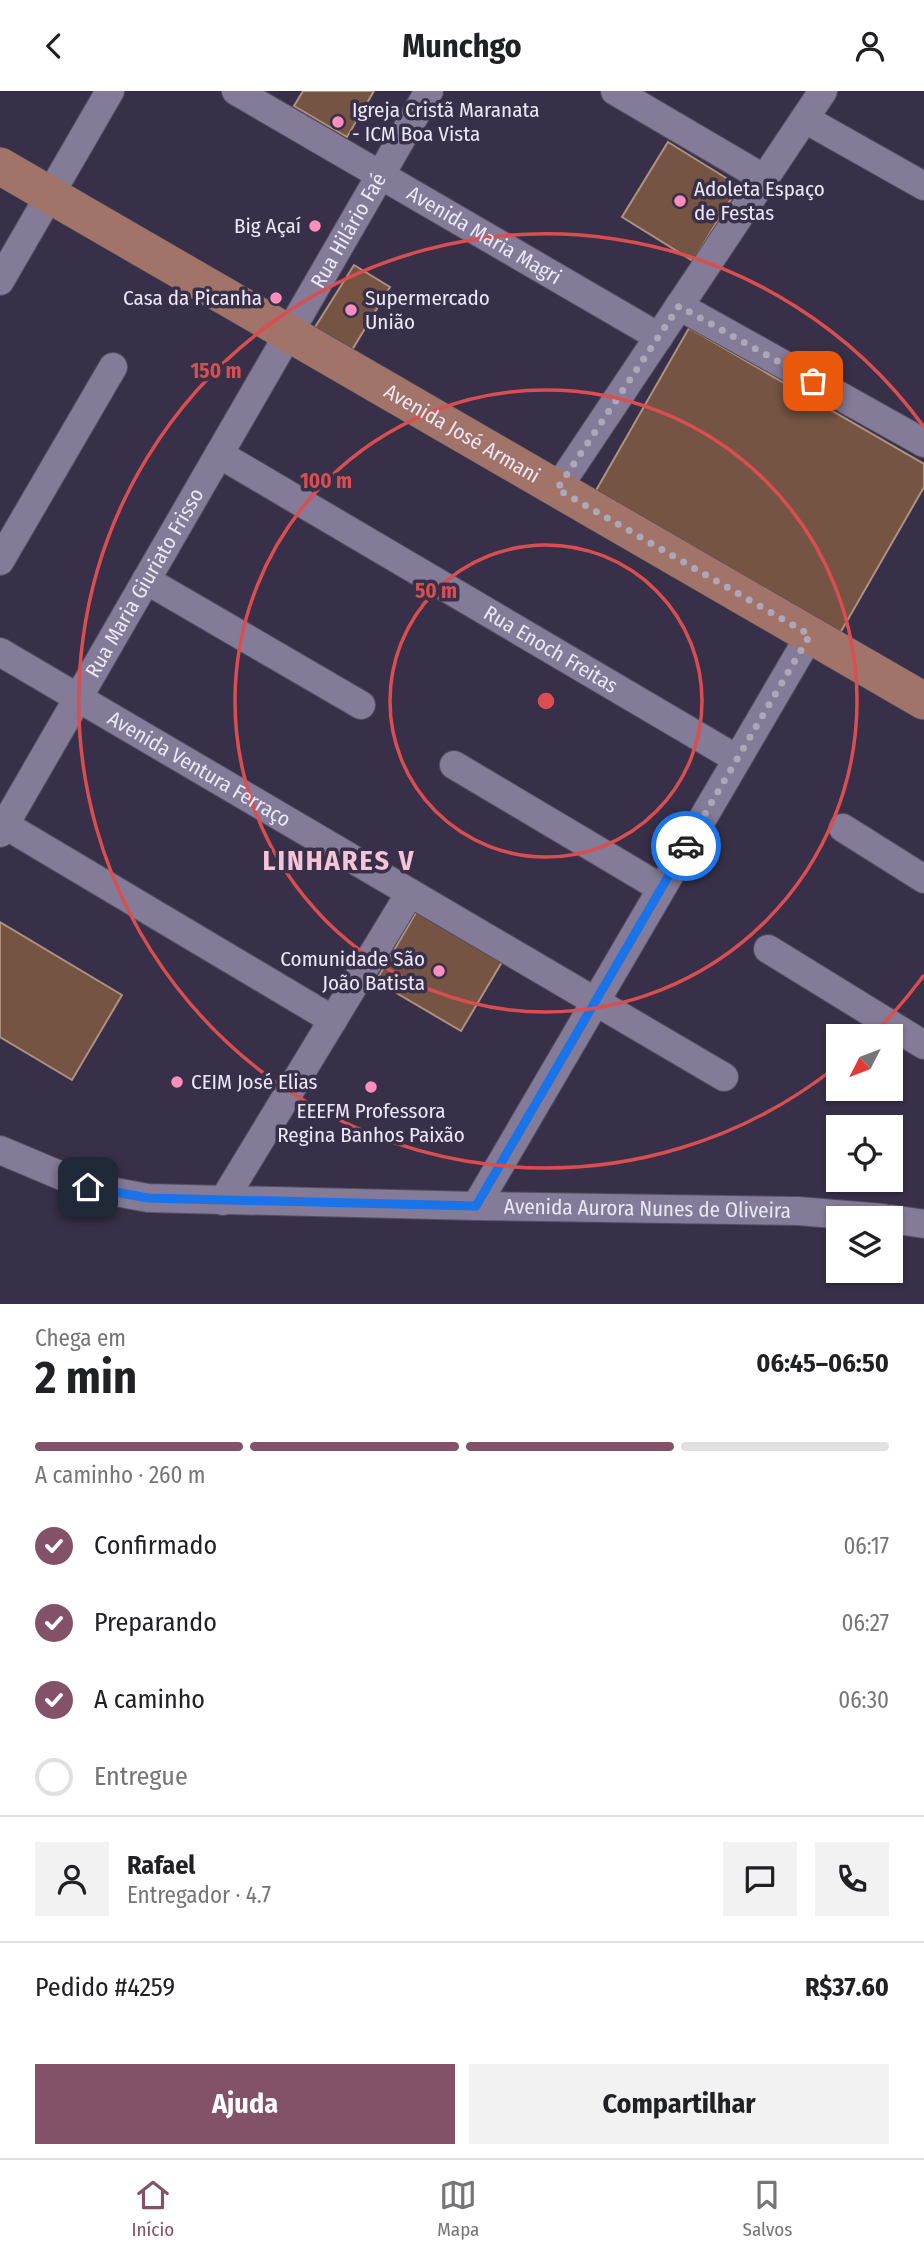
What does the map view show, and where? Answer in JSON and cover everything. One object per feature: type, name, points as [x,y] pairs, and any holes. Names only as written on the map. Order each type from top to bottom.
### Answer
[{"type":"main road","name":"Avenida José Armani","points":[[0,166],[924,701]]},
{"type":"street","points":[[0,281],[110,91]]},
{"type":"street","name":"Avenida Maria Magri","points":[[236,91],[659,337]]},
{"type":"street","name":"Rua Hilário Faé","points":[[289,333],[429,91]]},
{"type":"street","points":[[615,91],[765,179]]},
{"type":"street","points":[[557,489],[824,91]]},
{"type":"street","points":[[805,119],[924,186]]},
{"type":"street","points":[[679,306],[924,443]]},
{"type":"street","name":"Rua Maria Giuriato Frisso","points":[[1,827],[289,333]]},
{"type":"street","points":[[0,561],[113,367]]},
{"type":"street","name":"Rua Enoch Freitas","points":[[219,454],[737,759]]},
{"type":"street","points":[[146,580],[361,705]]},
{"type":"street","points":[[476,1206],[810,635]]},
{"type":"street","name":"Avenida Ventura Ferraço","points":[[0,652],[724,1077]]},
{"type":"street","points":[[454,765],[662,888]]},
{"type":"street","points":[[1,827],[333,1020]]},
{"type":"street","points":[[843,828],[924,879]]},
{"type":"street","points":[[223,1201],[410,893]]},
{"type":"street","points":[[768,949],[924,1045]]},
{"type":"street","name":"Avenida Aurora Nunes de Oliveira","points":[[0,1150],[88,1187],[148,1198],[826,1213]]},
{"type":"street","points":[[903,1221],[924,1224]]},
{"type":"building","name":"Igreja Cristã Maranata - ICM Boa Vista","points":[[303,91],[374,91],[347,137],[294,106]]},
{"type":"building","name":"Adoleta Espaço de Festas","points":[[668,142],[739,186],[693,261],[622,217]]},
{"type":"building","name":"Supermercado União","points":[[354,265],[390,287],[349,355],[312,332]]},
{"type":"building","points":[[689,328],[924,464],[924,487],[839,635],[594,494]]},
{"type":"building","name":"Comunidade São João Batista","points":[[417,911],[502,962],[461,1031],[376,981]]},
{"type":"building","points":[[0,922],[122,995],[72,1080],[0,1037]]},
{"type":"way so far","points":[[686,846],[810,635],[557,489],[679,306],[813,381]]},
{"type":"place","name":"Igreja Cristã Maranata - ICM Boa Vista","points":[[338,122]]},
{"type":"place","name":"Adoleta Espaço de Festas","points":[[680,201]]},
{"type":"place","name":"Big Açaí","points":[[315,226]]},
{"type":"place","name":"Casa da Picanha","points":[[276,298]]},
{"type":"place","name":"Supermercado União","points":[[351,310]]},
{"type":"place","name":"Comunidade São João Batista","points":[[439,971]]},
{"type":"place","name":"CEIM José Elias","points":[[177,1082]]},
{"type":"place","name":"EEEFM Professora Regina Banhos Paixão","points":[[371,1087]]},
{"type":"district","name":"LINHARES V","points":[[339,860]]},
{"type":"route","points":[[88,1187],[148,1198],[476,1206],[686,846]]}]
